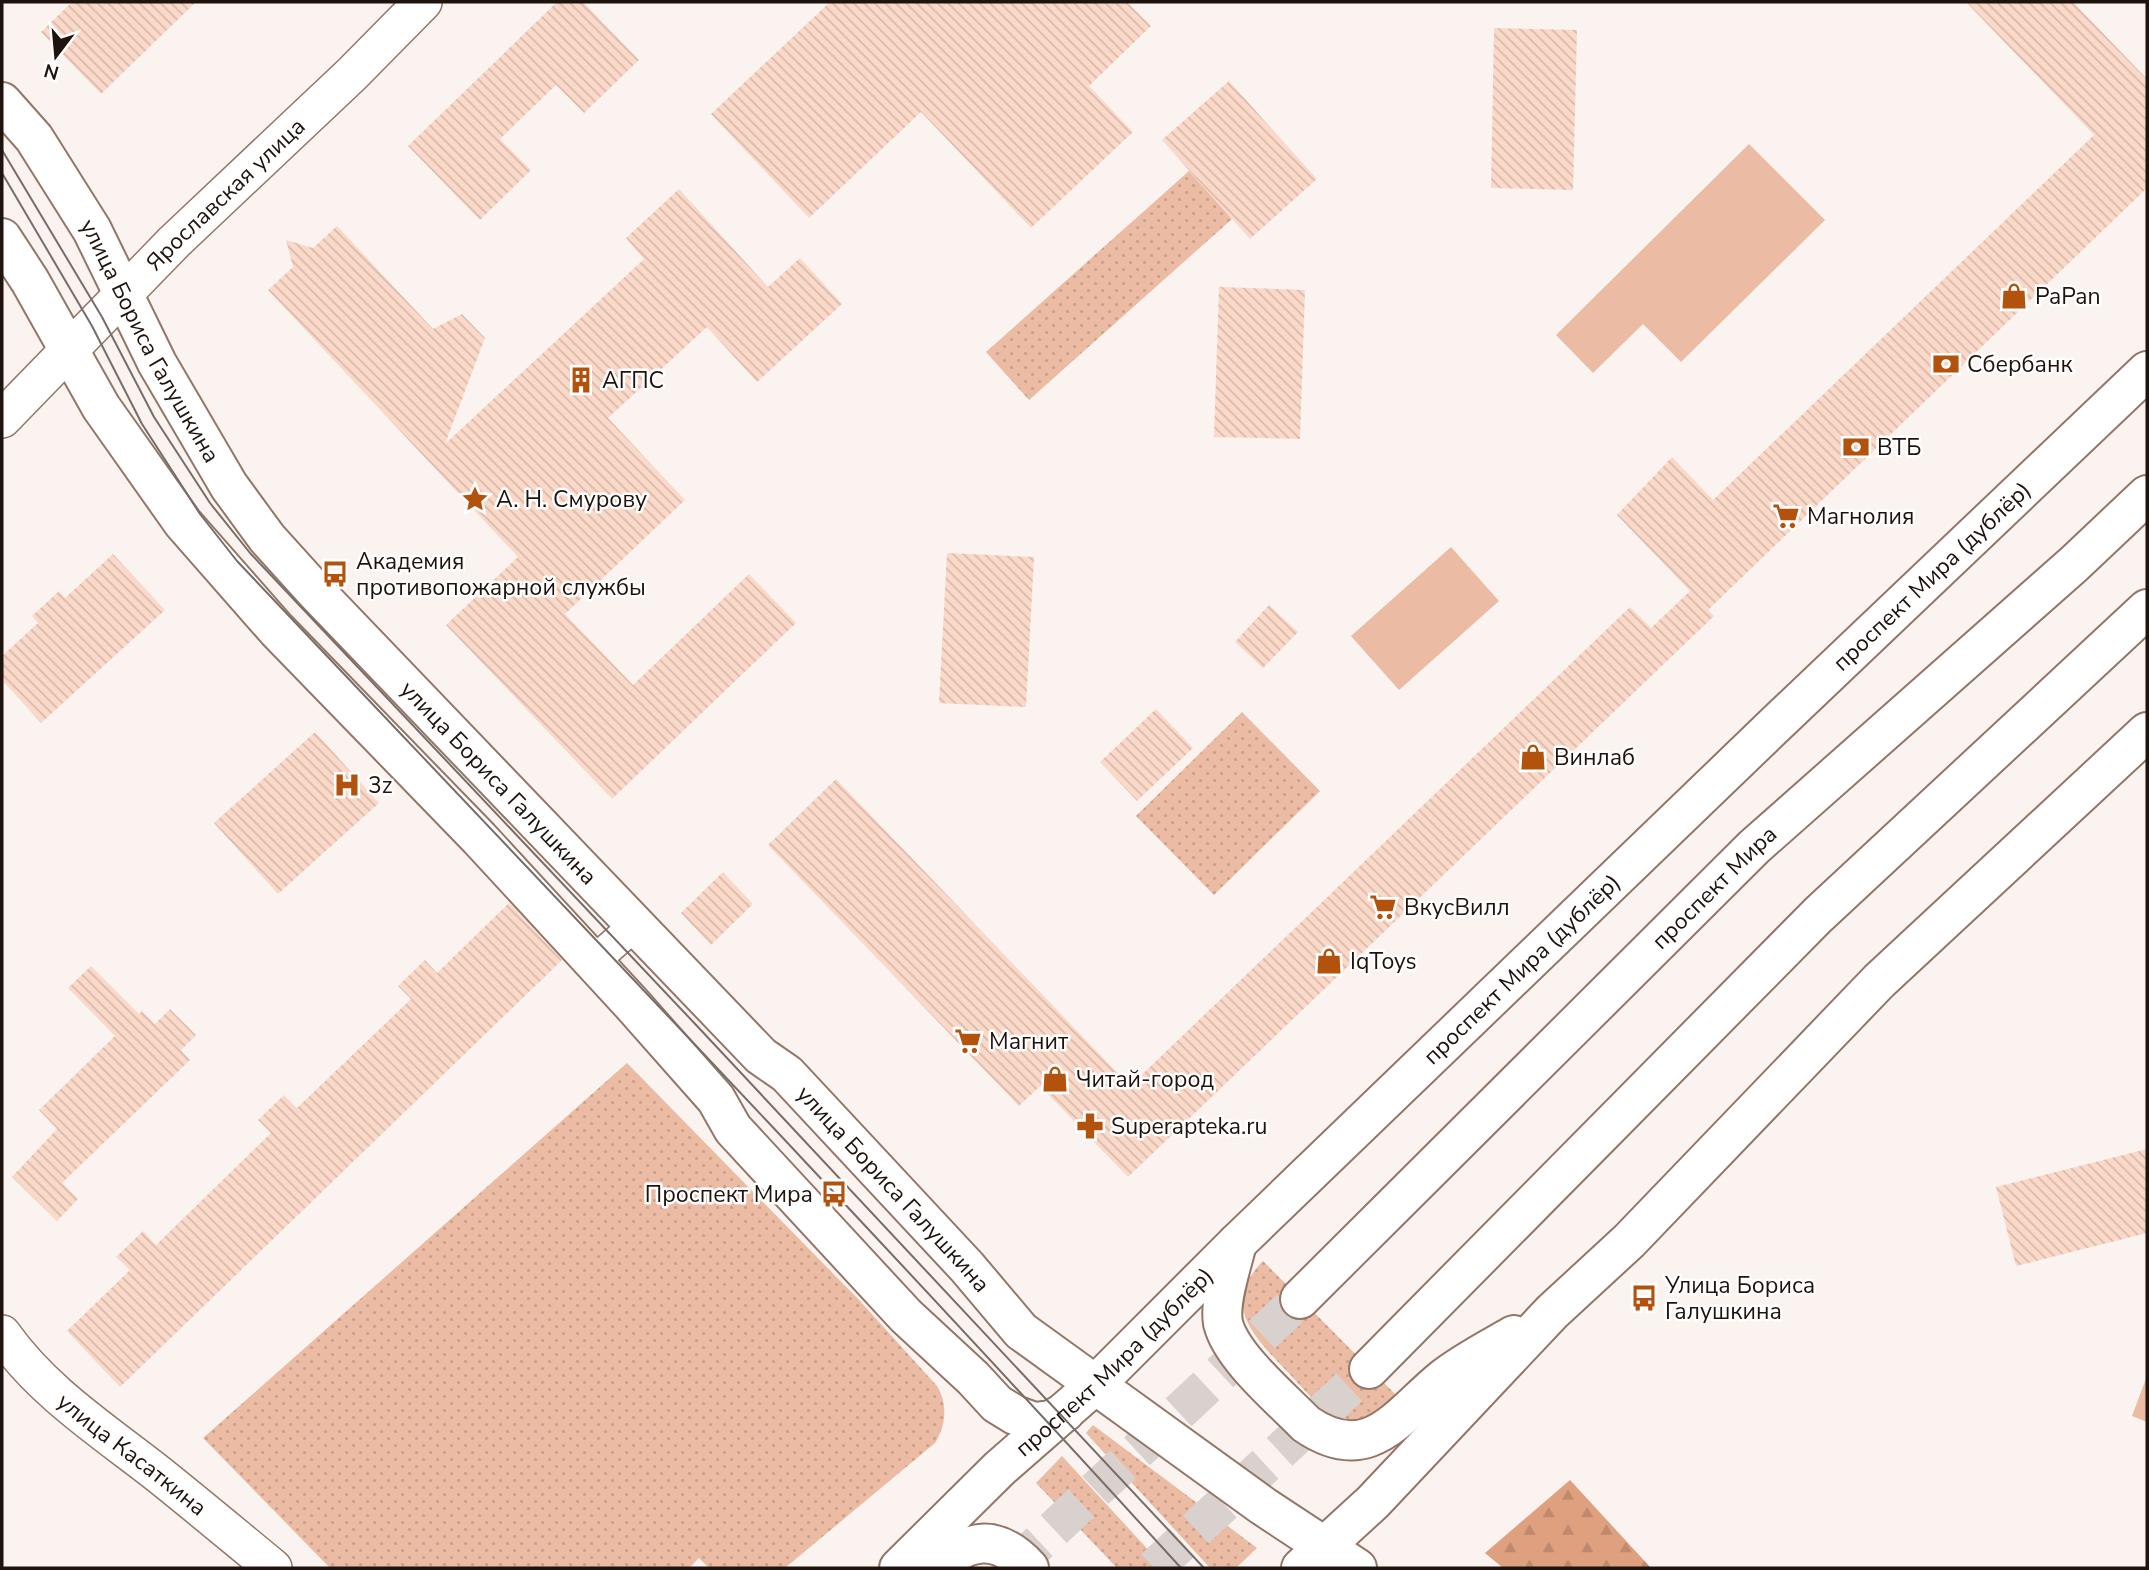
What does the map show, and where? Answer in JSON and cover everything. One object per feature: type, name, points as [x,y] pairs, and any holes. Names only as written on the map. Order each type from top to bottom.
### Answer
[{"type":"main road","name":"улица Бориса Галушкина","points":[[2,102],[34,138],[92,230],[157,363],[229,486],[267,538],[634,926],[761,1056],[787,1074],[967,1267],[1021,1331],[1263,1506],[1313,1557],[1357,1568]]},
{"type":"main road","points":[[2,238],[30,281],[101,407],[183,523],[277,630],[479,838],[593,962],[716,1099],[733,1129],[906,1316],[997,1404],[1015,1415],[1034,1422],[1051,1420],[1079,1404],[1107,1401],[1109,1396]]},
{"type":"main road","name":"проспект Мира (дублёр)","points":[[1109,1396],[1237,1243],[2147,371]]},
{"type":"main road","points":[[2074,564],[2147,471]]},
{"type":"main road","name":"проспект Мира","points":[[1300,1299],[1754,847],[2074,564],[2147,495]]},
{"type":"main road","points":[[1369,1369],[1818,915],[2143,614]]},
{"type":"main road","points":[[1313,1557],[1373,1502],[1552,1312],[1629,1241],[1879,981],[2147,732]]},
{"type":"main road","points":[[1237,1243],[1223,1304],[1223,1323],[1231,1341],[1240,1356],[1306,1424],[1319,1433],[1334,1438],[1364,1439],[1390,1429],[1443,1379],[1468,1361],[1552,1312]]},
{"type":"main road","points":[[973,1378],[1008,1426],[1008,1447],[1000,1468]]},
{"type":"main road","name":"проспект Мира (дублёр)","points":[[899,1568],[1000,1468],[1060,1414]]},
{"type":"main road","points":[[934,1568],[957,1549],[974,1543],[992,1544],[1010,1552],[1029,1568]]},
{"type":"street","name":"Ярославская улица","points":[[2,419],[174,242],[352,74],[423,2]]},
{"type":"street","points":[[593,962],[634,926]]},
{"type":"street","name":"улица Касаткина","points":[[2,1334],[12,1348],[74,1410],[157,1472],[273,1568]]},
{"type":"shaded area","points":[[1749,144],[1825,220],[1681,362],[1643,324],[1593,373],[1556,335]]},
{"type":"shaded area","points":[[1189,171],[1232,219],[1029,400],[986,352]]},
{"type":"shaded area","points":[[1451,547],[1499,601],[1399,690],[1351,636]]},
{"type":"shaded area","points":[[1242,712],[1320,791],[1214,895],[1136,816]]},
{"type":"shaded area","points":[[627,1063],[860,1301],[937,1386],[943,1400],[944,1415],[942,1429],[935,1443],[785,1568],[709,1568],[699,1558],[689,1568],[330,1568],[203,1438]]},
{"type":"shaded area","points":[[1263,1261],[1403,1402],[1384,1414],[1364,1420],[1343,1419],[1322,1409],[1257,1337],[1244,1313],[1245,1288],[1251,1275]]},
{"type":"shaded area","points":[[2147,1376],[2147,1422],[2132,1416]]},
{"type":"shaded area","points":[[1093,1425],[1257,1548],[1236,1568],[1210,1568],[1086,1433]]},
{"type":"shaded area","points":[[1062,1456],[1165,1568],[1117,1568],[1036,1483]]},
{"type":"green space","points":[[1570,1480],[1651,1568],[1503,1568],[1485,1553]]},
{"type":"building","points":[[72,2],[196,2],[101,94],[41,32]]},
{"type":"building","points":[[557,2],[583,2],[639,60],[584,113],[556,85],[500,139],[531,170],[480,220],[408,146]]},
{"type":"building","points":[[830,2],[1127,2],[1151,26],[1089,86],[1133,132],[1031,228],[921,112],[809,218],[711,114]]},
{"type":"building","points":[[1966,2],[2073,2],[2147,79],[2147,188],[1708,610],[1714,616],[1128,1177],[1040,1086],[1019,1106],[768,845],[836,779],[1130,1086],[1630,607],[1651,628],[1690,591],[1617,515],[1672,457],[1713,500],[2094,135]]},
{"type":"building","points":[[1494,28],[1577,30],[1573,190],[1491,188]]},
{"type":"building","points":[[1229,81],[1317,179],[1250,239],[1162,140]]},
{"type":"building","points":[[679,189],[768,287],[800,258],[842,304],[757,382],[707,327],[608,418],[685,500],[565,614],[633,685],[749,574],[796,623],[612,799],[446,625],[518,557],[268,290],[293,267],[286,240],[313,248],[337,226],[433,329],[462,314],[485,338],[445,444],[644,259],[626,238]]},
{"type":"building","points":[[1219,287],[1305,290],[1300,439],[1214,437]]},
{"type":"building","points":[[947,553],[1034,557],[1026,707],[939,703]]},
{"type":"building","points":[[113,554],[165,610],[41,723],[2,680],[2,656],[38,623],[32,616],[59,591],[65,598]]},
{"type":"building","points":[[1269,605],[1298,632],[1263,668],[1235,642]]},
{"type":"building","points":[[1156,709],[1193,748],[1137,801],[1100,762]]},
{"type":"building","points":[[315,732],[379,803],[278,894],[214,823]]},
{"type":"building","points":[[723,872],[753,904],[711,945],[681,913]]},
{"type":"building","points":[[509,903],[562,960],[120,1387],[67,1331],[130,1270],[116,1257],[143,1231],[156,1245],[271,1133],[258,1120],[284,1095],[297,1108],[411,999],[398,986],[425,960],[437,973]]},
{"type":"building","points":[[91,966],[139,1014],[142,1011],[155,1024],[170,1009],[196,1035],[181,1050],[190,1060],[62,1183],[78,1199],[57,1221],[12,1177],[57,1129],[39,1110],[115,1036],[68,988]]},
{"type":"building","points":[[2147,1149],[2147,1233],[2016,1266],[1996,1187]]},
{"type":"tunnel","points":[[1012,1568],[1300,1299]]},
{"type":"tunnel","points":[[1154,1568],[1369,1369]]},
{"type":"tram line","points":[[2,150],[102,317],[154,417],[210,503],[250,553],[1204,1568]]},
{"type":"tram line","points":[[2,173],[92,326],[142,424],[200,514],[237,561],[830,1188],[1181,1568]]},
{"type":"place","name":"PaPan","points":[[2014,296]]},
{"type":"place","name":"Сбербанк","points":[[1946,364]]},
{"type":"place","name":"АГПС","points":[[581,380]]},
{"type":"place","name":"ВТБ","points":[[1856,447]]},
{"type":"place","name":"А. Н. Смурову","points":[[475,499]]},
{"type":"place","name":"Магнолия","points":[[1786,516]]},
{"type":"place","name":"Академия противопожарной службы","points":[[335,574]]},
{"type":"place","name":"Винлаб","points":[[1533,757]]},
{"type":"place","name":"3z","points":[[347,785]]},
{"type":"place","name":"ВкусВилл","points":[[1383,907]]},
{"type":"place","name":"IqToys","points":[[1329,961]]},
{"type":"place","name":"Магнит","points":[[968,1041]]},
{"type":"place","name":"Читай-город","points":[[1055,1079]]},
{"type":"place","name":"Superapteka.ru","points":[[1090,1126]]},
{"type":"place","name":"Проспект Мира","points":[[834,1194]]},
{"type":"place","name":"Улица Бориса Галушкина","points":[[1644,1298]]}]
